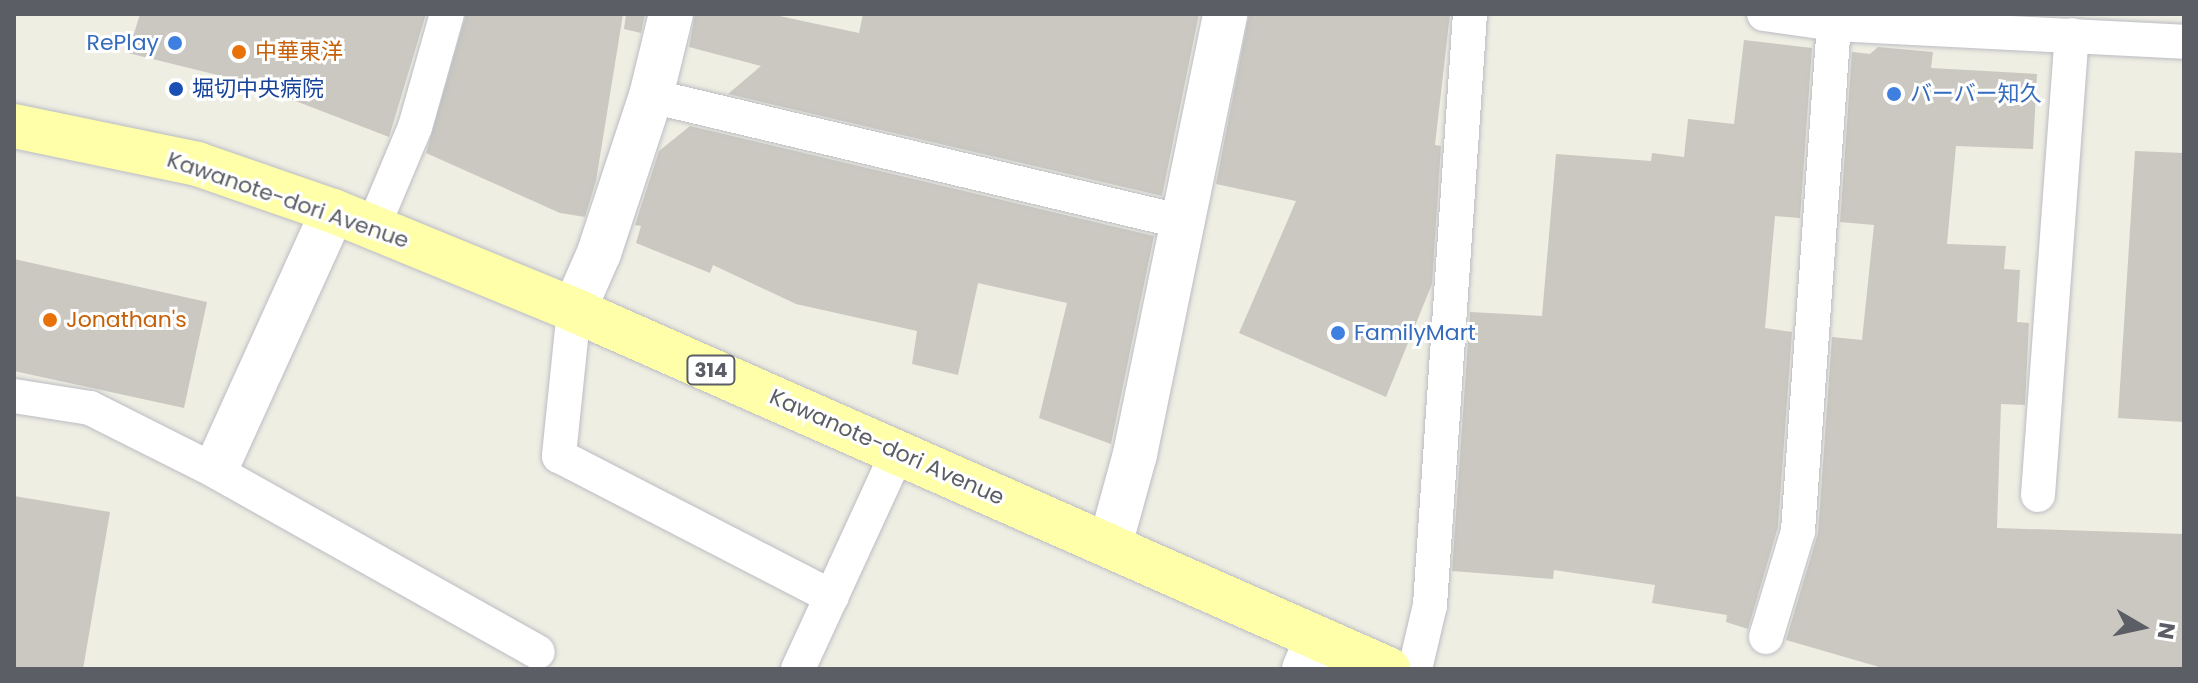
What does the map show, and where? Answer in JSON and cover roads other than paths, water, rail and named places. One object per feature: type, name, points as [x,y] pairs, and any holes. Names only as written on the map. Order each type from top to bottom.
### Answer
[{"type":"main road","name":"Kawanote-dori Avenue","points":[[14,126],[197,164],[333,211],[574,310],[1110,545],[1311,654],[1388,669]]},
{"type":"street","points":[[574,310],[599,253],[651,96],[671,14]]},
{"type":"street","points":[[1110,545],[1135,454],[1179,221],[1225,14]]},
{"type":"street","points":[[218,466],[333,211]]},
{"type":"lane","points":[[373,227],[415,127],[447,14]]},
{"type":"lane","points":[[1415,669],[1430,605],[1470,14]]},
{"type":"lane","points":[[1764,14],[1834,24],[2184,42]]},
{"type":"lane","points":[[1766,637],[1798,531],[1834,24]]},
{"type":"lane","points":[[2038,495],[2072,35]]},
{"type":"lane","points":[[651,96],[1179,221]]},
{"type":"lane","points":[[574,310],[559,456],[832,597]]},
{"type":"lane","points":[[14,396],[90,408],[218,466],[538,652]]},
{"type":"lane","points":[[798,669],[898,452]]},
{"type":"place","name":"RePlay","points":[[175,43]]},
{"type":"place","name":"中華東洋","points":[[239,52]]},
{"type":"place","name":"堀切中央病院","points":[[176,89]]},
{"type":"place","name":"バーバー知久","points":[[1894,94]]},
{"type":"place","name":"Jonathan's","points":[[50,320]]},
{"type":"place","name":"FamilyMart","points":[[1338,333]]}]
